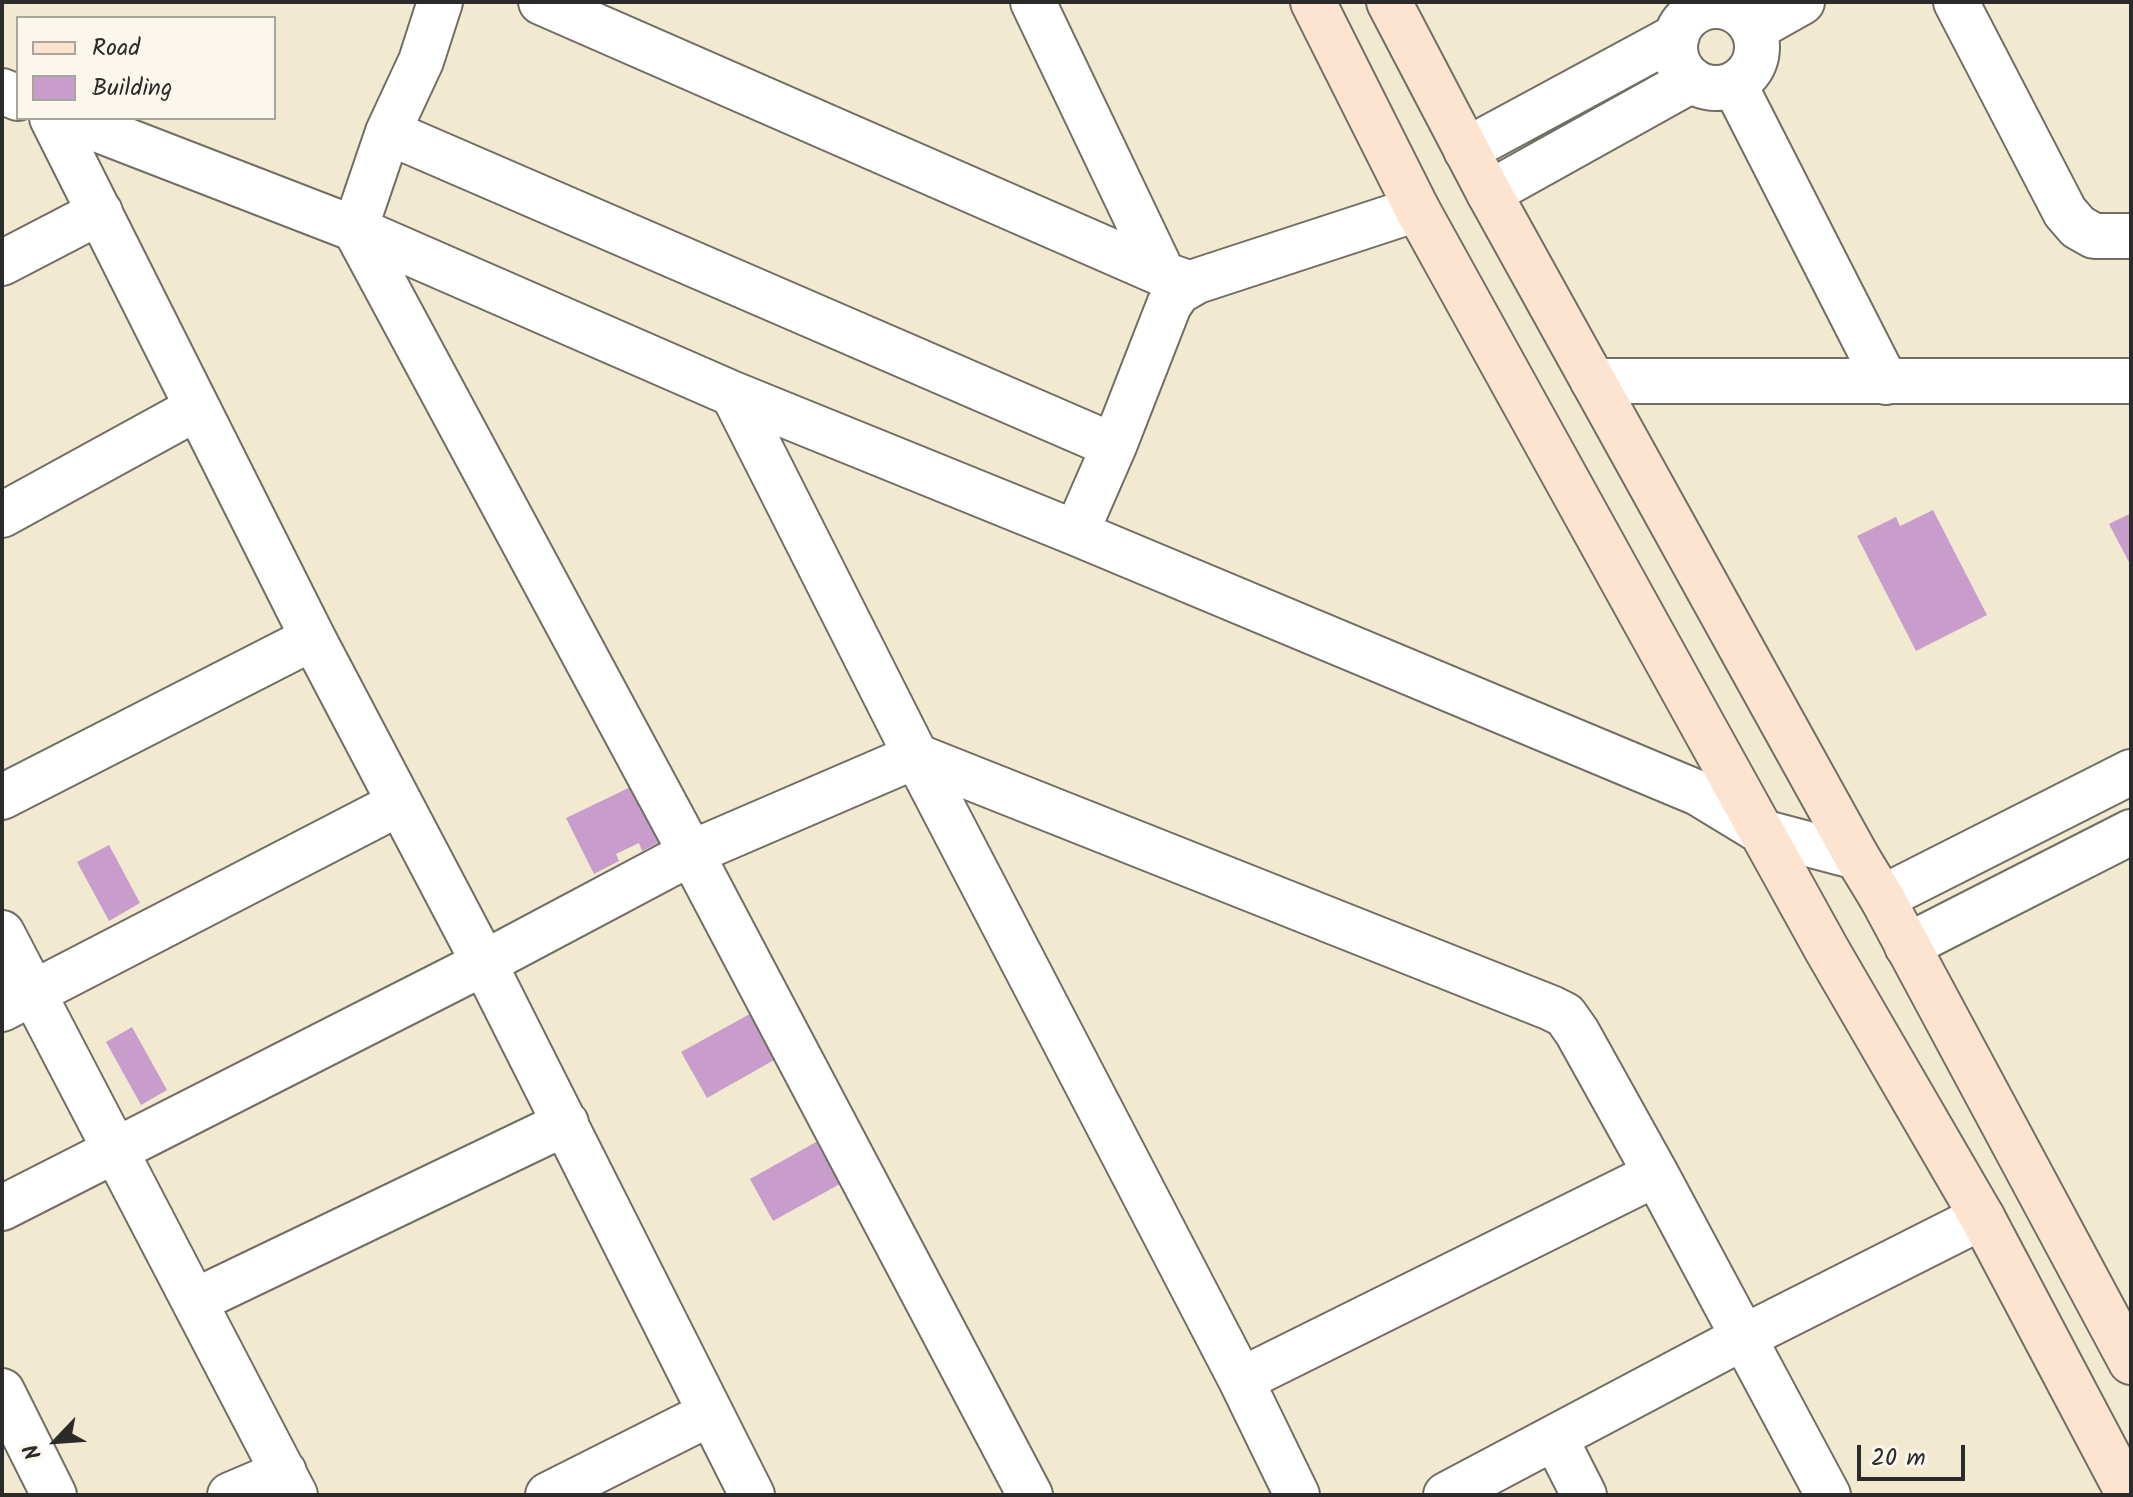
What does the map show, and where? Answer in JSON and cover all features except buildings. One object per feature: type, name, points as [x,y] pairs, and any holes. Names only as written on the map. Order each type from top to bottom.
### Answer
[{"type":"main road","points":[[1313,2],[1417,209],[1827,950],[1982,1217],[2129,1495]]},
{"type":"main road","points":[[1389,2],[1489,193],[1882,898],[2131,1362]]},
{"type":"street","points":[[440,2],[421,61],[388,132],[355,229],[691,853],[1030,1495]]},
{"type":"street","points":[[541,2],[1177,279],[1417,209]]},
{"type":"street","points":[[1033,2],[1177,279],[1178,292],[1169,305],[1076,533]]},
{"type":"street","points":[[1754,29],[1802,2]]},
{"type":"street","points":[[1956,2],[2065,212],[2078,227],[2094,236],[2131,236]]},
{"type":"street","points":[[1466,150],[1706,7],[1733,9],[1745,17],[1754,29],[1757,54],[1745,77],[1713,82],[1489,193]]},
{"type":"street","points":[[1686,17],[1675,49],[1684,72],[1713,82],[1886,382]]},
{"type":"street","points":[[53,120],[313,638],[566,1123],[752,1495]]},
{"type":"street","points":[[73,120],[355,229],[733,394],[1076,533],[1698,793],[1762,832],[1857,857]]},
{"type":"street","points":[[388,132],[1114,446]]},
{"type":"street","points":[[2,263],[100,212]]},
{"type":"street","points":[[1593,381],[2131,381]]},
{"type":"street","points":[[733,394],[916,756],[1241,1380],[1297,1495]]},
{"type":"street","points":[[2,515],[197,408]]},
{"type":"street","points":[[2,797],[313,638]]},
{"type":"street","points":[[2,1208],[484,963],[691,853],[916,756],[1565,1015],[1656,1174],[1828,1495]]},
{"type":"street","points":[[1882,898],[2131,772]]},
{"type":"street","points":[[18,1001],[400,803]]},
{"type":"street","points":[[1907,946],[2131,832]]},
{"type":"street","points":[[2,933],[18,1001],[115,1151],[289,1484],[230,1495]]},
{"type":"street","points":[[195,1301],[566,1123]]},
{"type":"street","points":[[1241,1380],[1656,1174]]},
{"type":"street","points":[[1446,1495],[1744,1337],[1982,1217]]},
{"type":"street","points":[[2,1391],[54,1495]]},
{"type":"street","points":[[548,1495],[709,1414]]},
{"type":"street","points":[[1555,1438],[1584,1495]]}]
